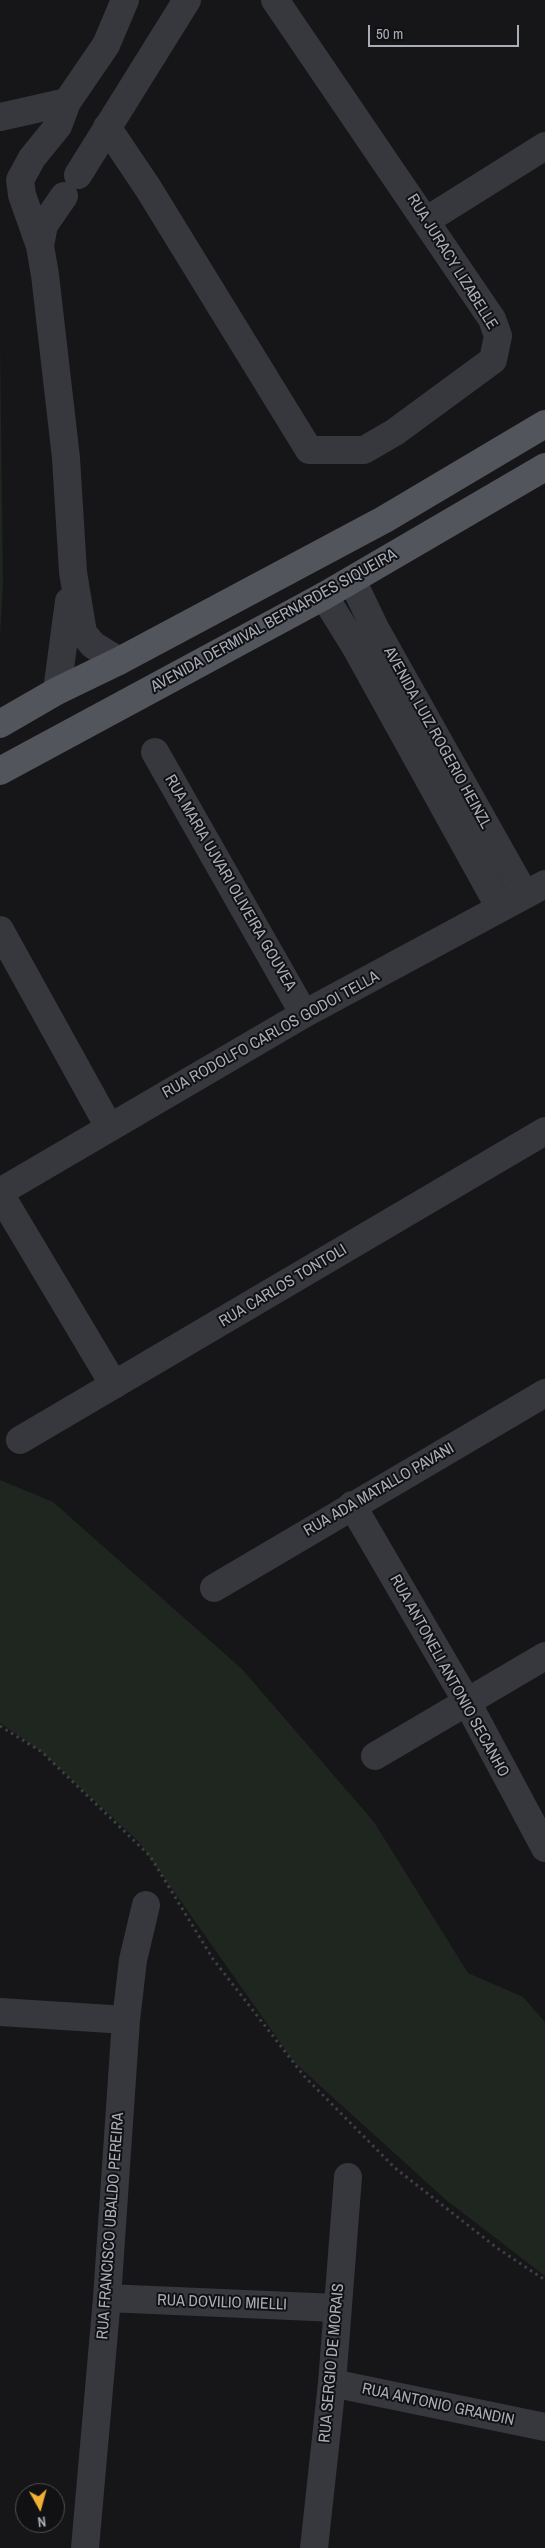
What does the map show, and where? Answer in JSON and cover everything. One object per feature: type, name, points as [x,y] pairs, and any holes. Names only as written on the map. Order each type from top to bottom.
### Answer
[{"type":"main road","points":[[0,724],[56,691],[119,661],[385,518],[545,424]]},
{"type":"main road","name":"AVENIDA DERMIVAL BERNARDES SIQUEIRA","points":[[0,771],[324,596],[545,467]]},
{"type":"street","points":[[119,661],[93,645],[83,633],[73,572],[66,458],[40,246],[22,195],[20,180],[32,158],[58,126],[67,102],[106,45],[125,0]]},
{"type":"street","points":[[40,246],[44,225],[71,186],[187,0]]},
{"type":"street","name":"RUA JURACY LIZABELLE","points":[[107,127],[148,188],[309,450],[364,450],[395,432],[493,360],[498,336],[492,319],[427,220],[275,0]]},
{"type":"street","points":[[0,117],[67,102]]},
{"type":"street","points":[[427,220],[545,146]]},
{"type":"street","points":[[56,691],[73,572]]},
{"type":"street","name":"AVENIDA LUIZ ROGERIO HEINZL","points":[[352,580],[375,628],[535,889]]},
{"type":"street","name":"AVENIDA LUIZ ROGERIO HEINZL","points":[[324,596],[355,646],[500,908]]},
{"type":"street","name":"RUA MARIA UJVARI OLIVEIRA GOUVEA","points":[[155,752],[304,1014]]},
{"type":"street","name":"RUA RODOLFO CARLOS GODOI TELLA","points":[[0,1193],[109,1127],[304,1014],[535,889]]},
{"type":"street","points":[[0,930],[109,1127]]},
{"type":"street","name":"RUA CARLOS TONTOLI","points":[[20,1440],[545,1132]]},
{"type":"street","points":[[0,1193],[114,1385]]},
{"type":"street","name":"RUA ADA MATALLO PAVANI","points":[[214,1588],[545,1393]]},
{"type":"street","name":"RUA ANTONELI ANTONIO SECANHO","points":[[352,1506],[467,1702],[545,1848]]},
{"type":"street","points":[[375,1756],[545,1656]]},
{"type":"street","name":"RUA FRANCISCO UBALDO PEREIRA","points":[[85,2548],[107,2298],[126,2020],[133,1960],[146,1905]]},
{"type":"street","points":[[0,2012],[126,2020]]},
{"type":"street","name":"RUA SERGIO DE MORAIS","points":[[314,2548],[332,2383],[336,2308],[348,2177]]},
{"type":"street","name":"RUA DOVILIO MIELLI","points":[[107,2298],[336,2308]]},
{"type":"street","name":"RUA ANTONIO GRANDIN","points":[[332,2383],[545,2427]]},
{"type":"path","points":[[0,1726],[42,1752],[150,1856],[213,1958],[304,2076],[395,2168],[497,2248],[545,2280]]},
{"type":"shaded area","points":[[0,341],[3,584],[0,636]]},
{"type":"shaded area","points":[[0,1480],[53,1502],[242,1669],[374,1822],[468,1973],[523,1997],[545,2022],[545,2276],[446,2200],[294,2062],[139,1842],[42,1752],[0,1723]]}]
